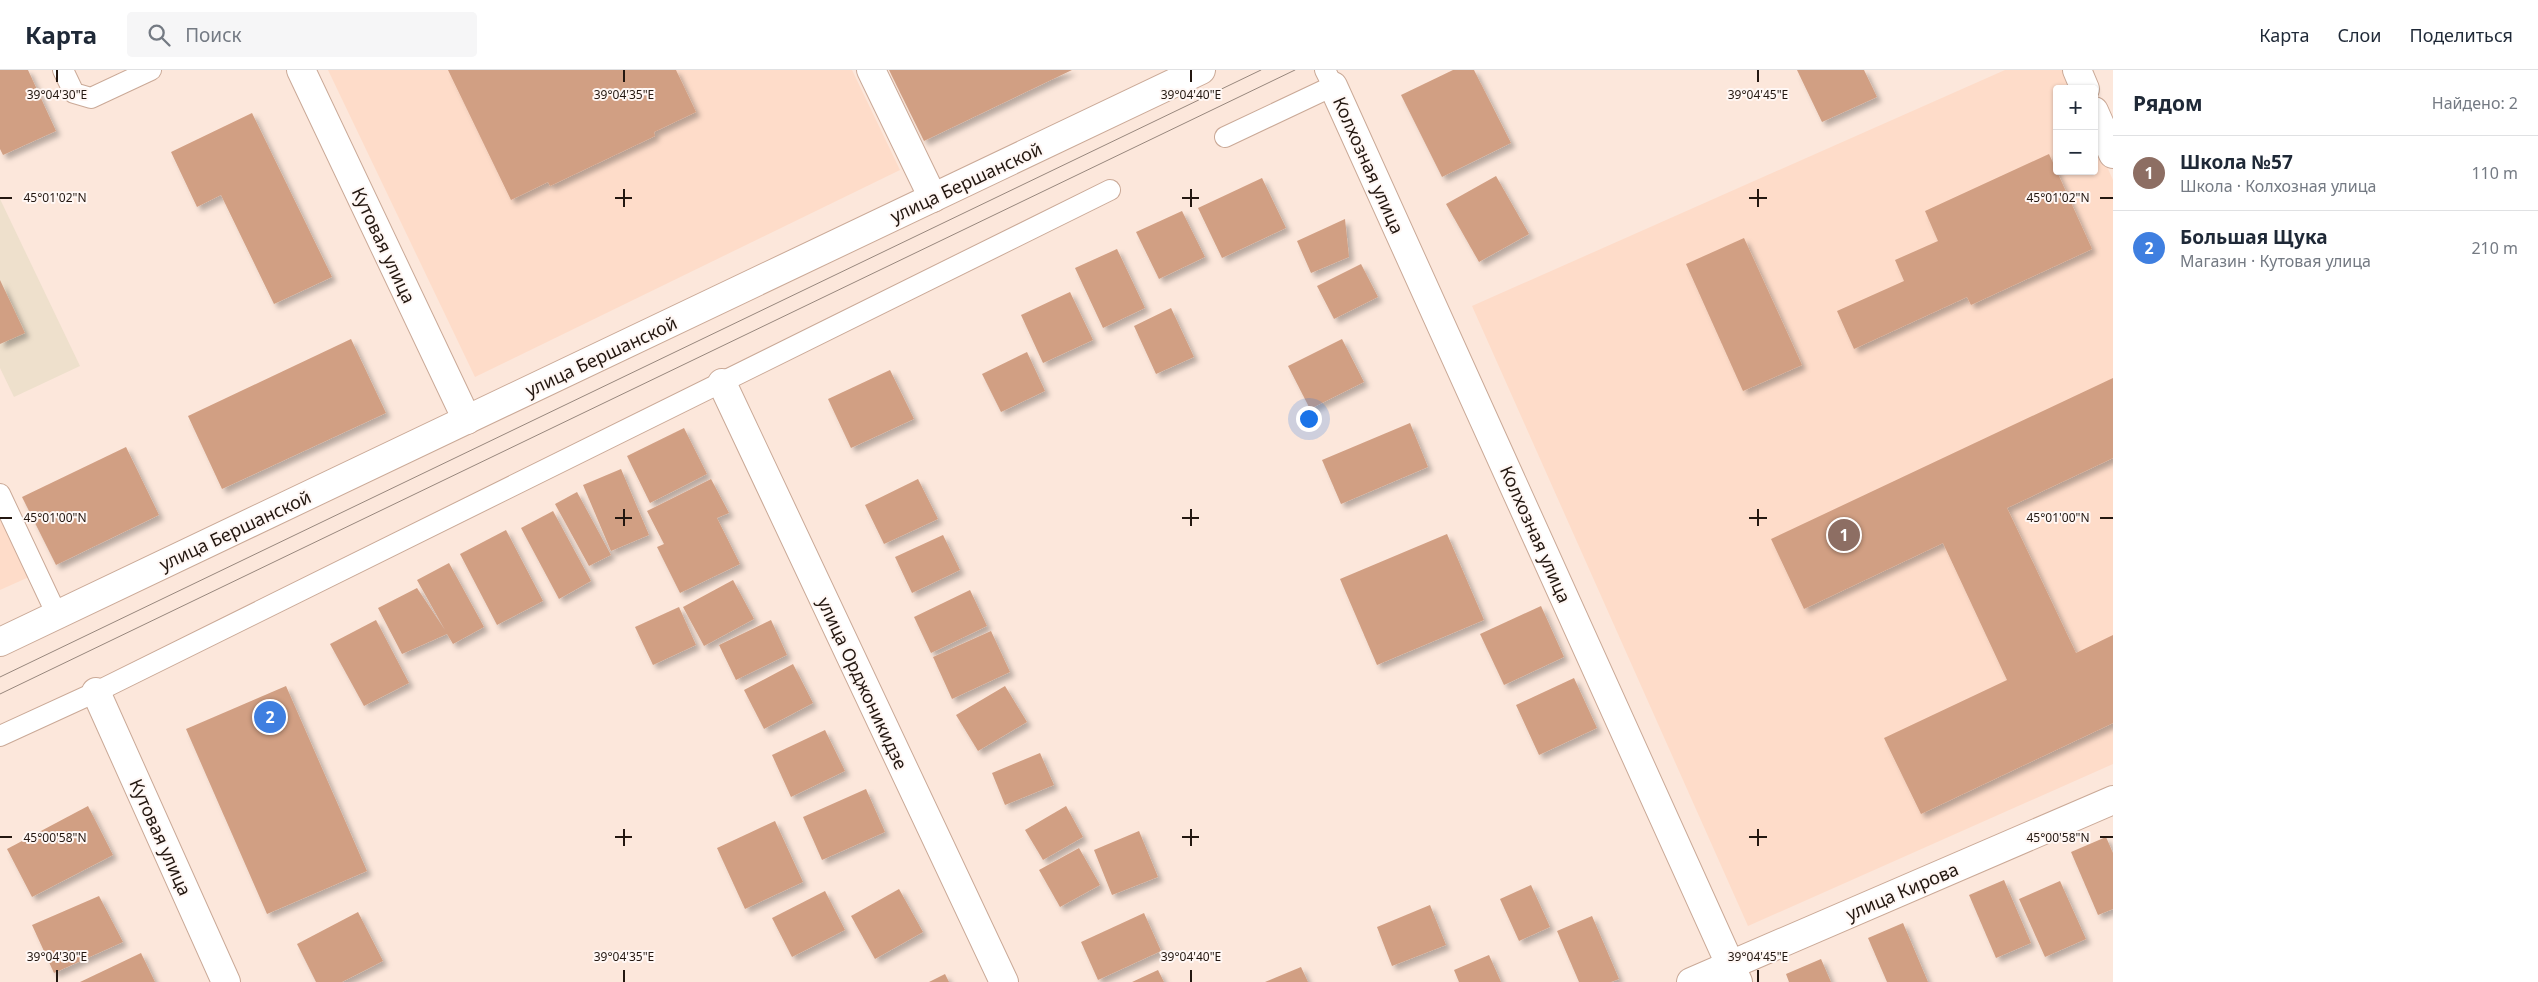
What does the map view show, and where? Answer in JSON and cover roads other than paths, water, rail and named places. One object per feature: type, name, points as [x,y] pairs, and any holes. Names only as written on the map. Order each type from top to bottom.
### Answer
[{"type":"street","name":"Кутовая улица","points":[[301,70],[467,420]]},
{"type":"street","points":[[871,70],[933,198]]},
{"type":"street","name":"улица Бершанской","points":[[0,642],[1201,70]]},
{"type":"street","points":[[2077,70],[2083,85]]},
{"type":"street","name":"Колхозная улица","points":[[1329,78],[1734,973]]},
{"type":"street","points":[[2098,120],[2113,154]]},
{"type":"street","name":"улица Орджоникидзе","points":[[722,383],[1004,982]]},
{"type":"street","name":"Кутовая улица","points":[[96,692],[226,982]]},
{"type":"street","name":"улица Кирова","points":[[1691,982],[1734,973],[2113,800]]},
{"type":"lane","points":[[63,70],[74,93],[91,98],[151,70]]},
{"type":"lane","points":[[1225,138],[1329,78]]},
{"type":"lane","points":[[0,736],[96,692],[1110,190]]},
{"type":"lane","points":[[0,494],[57,615]]},
{"type":"tram line","points":[[0,677],[1261,70]]},
{"type":"tram line","points":[[0,694],[1295,70]]},
{"type":"place","name":"Школа №57","points":[[1844,535]]},
{"type":"place","name":"Большая Щука","points":[[270,717]]}]
